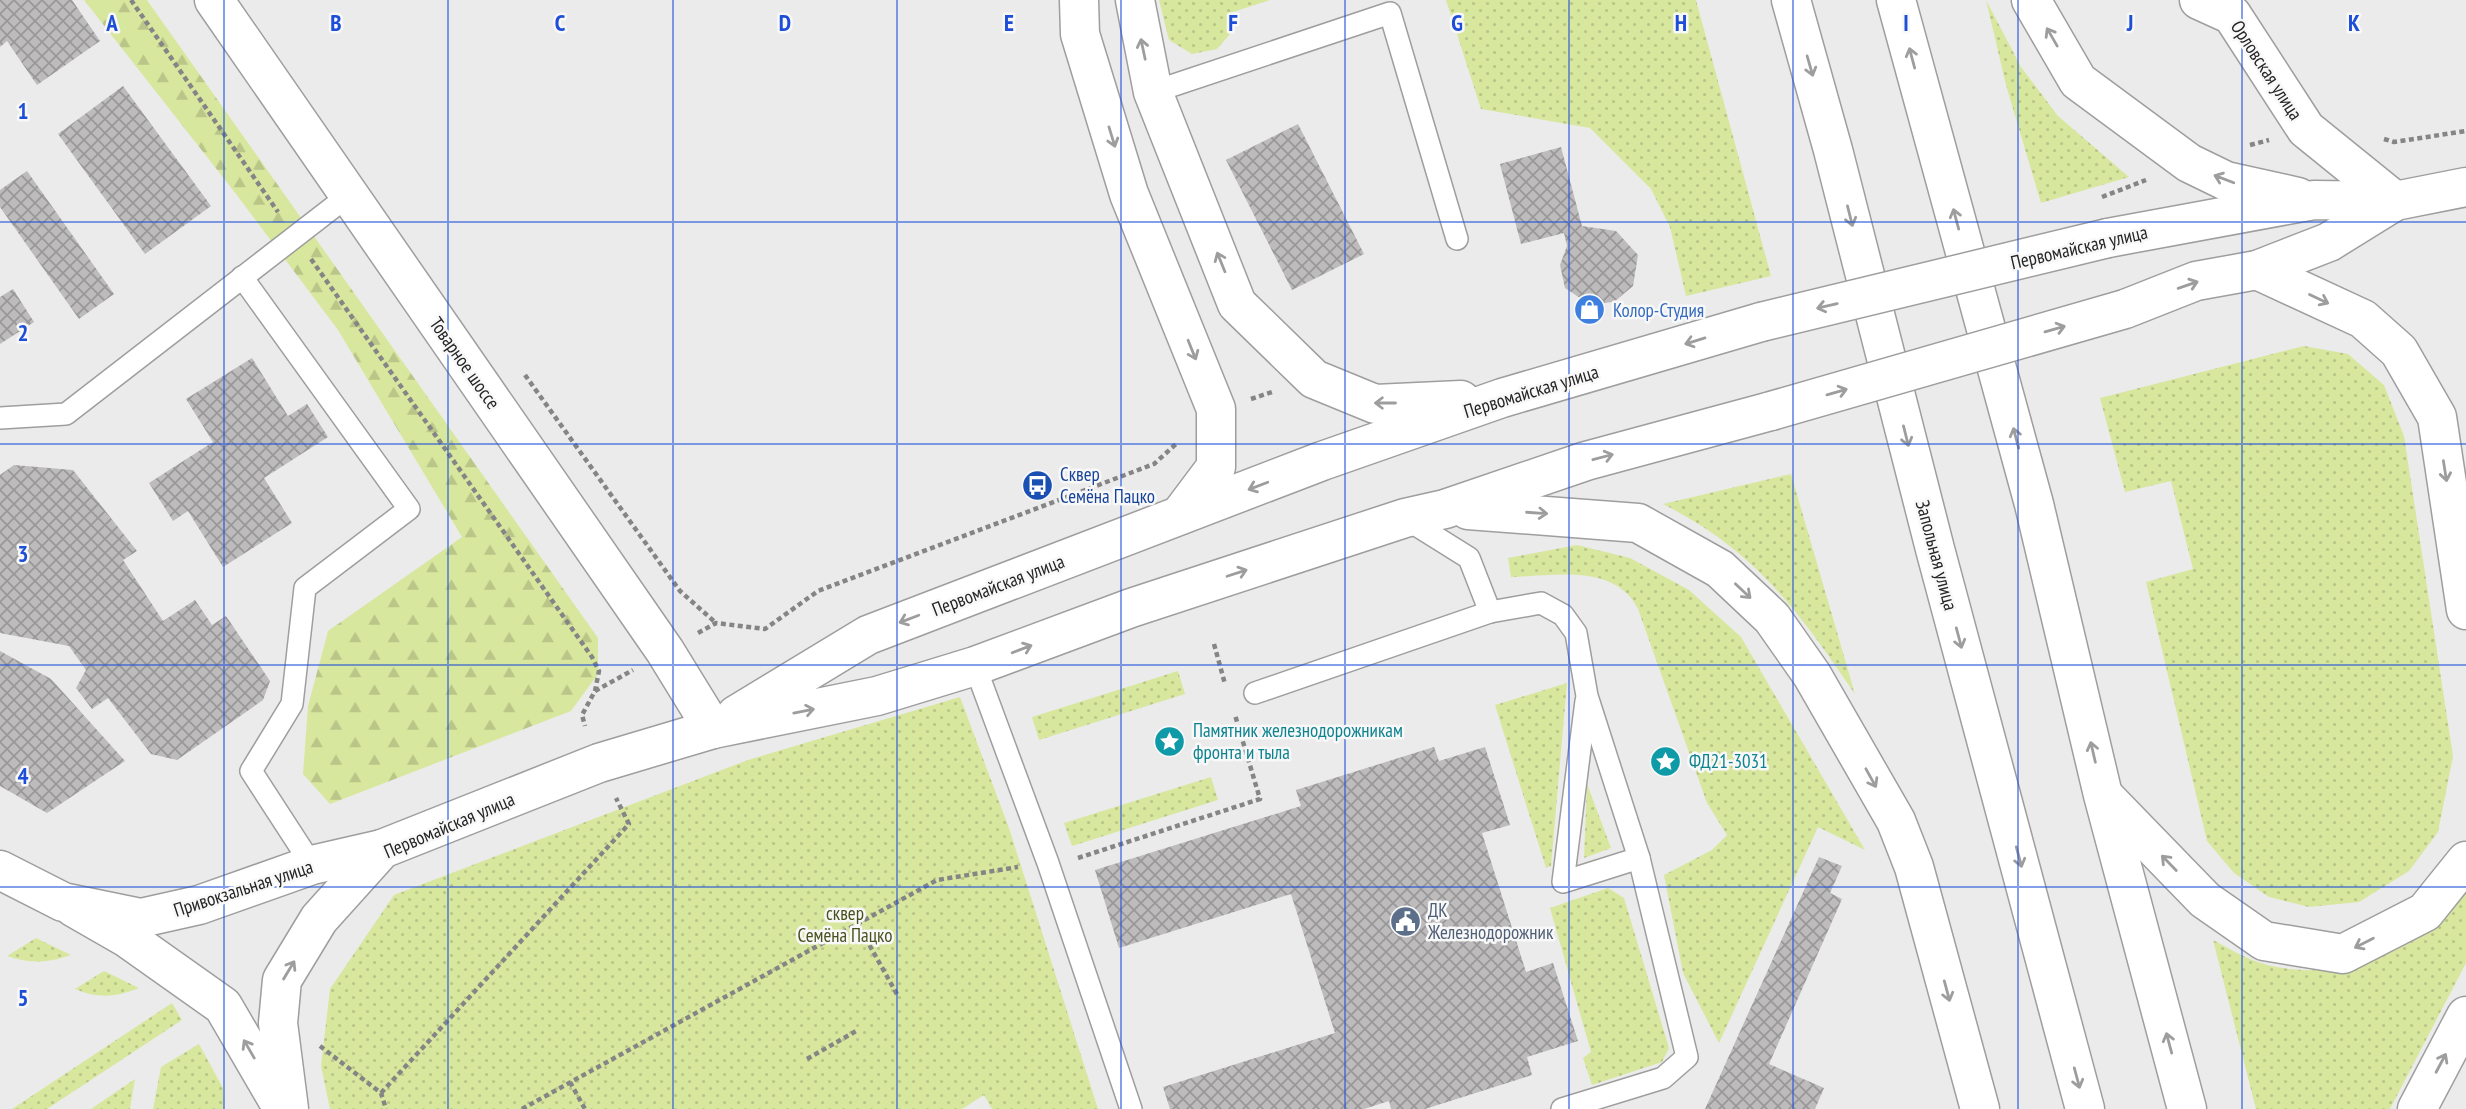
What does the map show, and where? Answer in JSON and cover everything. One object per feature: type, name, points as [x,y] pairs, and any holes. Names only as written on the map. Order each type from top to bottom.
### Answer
[{"type":"street","name":"Товарное шоссе","points":[[214,0],[665,651],[713,729]]},
{"type":"street","points":[[1079,0],[1080,34],[1129,194],[1216,410],[1216,467],[1180,515]]},
{"type":"street","points":[[1135,0],[1153,92],[1237,304],[1314,379],[1375,404],[1502,398]]},
{"type":"street","name":"Запольная улица","points":[[1791,0],[1833,149],[1935,549],[2085,1109]]},
{"type":"street","points":[[1896,0],[2034,504],[2103,795],[2187,1109]]},
{"type":"street","points":[[2031,0],[2078,81],[2189,163],[2226,181],[2314,200]]},
{"type":"street","name":"Орловская улица","points":[[2224,5],[2306,129],[2395,201]]},
{"type":"street","name":"Первомайская улица","points":[[713,729],[868,635],[1180,515],[1502,398],[1761,321],[2108,238],[2314,200],[2463,198]]},
{"type":"street","name":"Первомайская улица","points":[[289,1109],[278,1023],[282,980],[320,919],[382,849],[599,764],[713,729],[877,696],[975,666],[1131,608],[1405,518],[1445,509],[1586,461],[2125,309],[2196,281],[2257,270],[2329,242],[2395,201]]},
{"type":"street","points":[[2257,270],[2363,319],[2399,351],[2437,418],[2466,610]]},
{"type":"street","points":[[1445,509],[1543,513],[1638,523],[1720,569],[1772,618],[1812,675],[1896,821],[1914,867],[1980,1109]]},
{"type":"street","points":[[2103,795],[2205,900],[2264,941],[2343,954],[2425,912],[2466,862]]},
{"type":"street","name":"Привокзальная улица","points":[[63,902],[141,918],[199,905],[312,865],[382,849]]},
{"type":"street","name":"Привокзальная улица","points":[[0,870],[127,938],[223,1006],[283,1109]]},
{"type":"street","points":[[2417,1109],[2466,1016]]},
{"type":"lane","points":[[1153,92],[1390,13],[1457,239]]},
{"type":"lane","points":[[0,418],[66,414],[349,195]]},
{"type":"lane","points":[[242,278],[409,509],[305,587],[292,704],[251,771],[312,865]]},
{"type":"lane","points":[[1405,518],[1469,558],[1490,612]]},
{"type":"lane","points":[[1255,693],[1490,612],[1541,603],[1563,615],[1576,633],[1587,696],[1639,858],[1687,1057],[1663,1078],[1563,1109]]},
{"type":"lane","points":[[975,666],[1048,863],[1131,1109]]},
{"type":"lane","points":[[1587,696],[1563,882],[1639,858]]},
{"type":"path","points":[[131,0],[592,657],[599,671],[595,691],[582,715],[599,764],[629,824],[380,1093]]},
{"type":"path","points":[[1213,644],[1229,696]]},
{"type":"path","points":[[523,1109],[937,880],[1074,859],[1260,799],[1233,709]]},
{"type":"path","points":[[857,923],[898,996]]},
{"type":"path","points":[[807,1059],[858,1030]]},
{"type":"path","points":[[318,1045],[380,1093],[386,1109]]},
{"type":"path","points":[[570,1082],[585,1109]]},
{"type":"green space","points":[[84,0],[147,0],[598,638],[598,674],[571,711],[330,804],[303,774],[308,706],[328,631],[462,537],[338,330],[236,194]]},
{"type":"green space","points":[[1159,0],[1270,0],[1230,13],[1231,33],[1217,49],[1192,54],[1169,40]]},
{"type":"green space","points":[[1446,0],[1696,0],[1771,276],[1686,296],[1670,227],[1651,189],[1590,128],[1481,109]]},
{"type":"green space","points":[[1986,0],[2021,67],[2058,116],[2129,177],[2041,203],[2006,85]]},
{"type":"green space","points":[[2304,346],[2348,354],[2384,385],[2404,436],[2453,756],[2438,832],[2409,871],[2359,902],[2309,907],[2269,897],[2234,873],[2207,841],[2146,582],[2193,569],[2171,481],[2125,492],[2100,398]]},
{"type":"green space","points":[[1791,474],[1855,694],[1794,610],[1750,563],[1696,522],[1663,504]]},
{"type":"green space","points":[[1577,545],[1630,558],[1689,590],[1741,637],[1865,850],[1818,827],[1719,1043],[1683,973],[1664,875],[1712,850],[1727,835],[1707,803],[1638,609],[1628,594],[1599,578],[1582,575],[1511,577],[1508,558]]},
{"type":"green space","points":[[1178,671],[1185,694],[1039,740],[1032,717]]},
{"type":"green space","points":[[1567,683],[1551,866],[1546,868],[1495,705]]},
{"type":"green space","name":"сквер Семёна Пацко","points":[[960,697],[1009,828],[1098,1109],[992,1109],[984,1095],[962,1109],[330,1109],[321,1066],[330,989],[394,895],[748,760]]},
{"type":"green space","points":[[1211,777],[1218,800],[1072,846],[1064,823]]},
{"type":"green space","points":[[1587,784],[1611,848],[1584,858]]},
{"type":"green space","points":[[1608,888],[1624,898],[1669,1048],[1662,1062],[1592,1085],[1583,1058],[1591,1052],[1550,908]]},
{"type":"green space","points":[[2466,892],[2466,963],[2390,1109],[2256,1109],[2213,940],[2255,961],[2289,969],[2347,967],[2401,947],[2425,932],[2447,914]]},
{"type":"green space","points":[[36,938],[71,955],[39,962],[7,956]]},
{"type":"green space","points":[[104,971],[139,988],[107,996],[75,989]]},
{"type":"green space","points":[[172,1003],[182,1020],[47,1109],[12,1109]]},
{"type":"green space","points":[[199,1044],[223,1088],[224,1109],[153,1109],[161,1067]]},
{"type":"green space","points":[[135,1079],[130,1109],[91,1109]]},
{"type":"building","points":[[0,0],[72,0],[100,41],[37,85],[7,41],[0,47]]},
{"type":"building","points":[[123,86],[211,206],[145,254],[58,134]]},
{"type":"building","points":[[1298,124],[1364,254],[1292,290],[1226,160]]},
{"type":"building","points":[[1561,147],[1582,226],[1616,231],[1638,255],[1633,286],[1614,302],[1589,304],[1565,288],[1560,265],[1567,246],[1564,233],[1521,244],[1500,164]]},
{"type":"building","points":[[27,171],[114,294],[79,319],[0,207],[0,190]]},
{"type":"building","points":[[13,289],[34,322],[0,344],[0,297]]},
{"type":"building","points":[[252,358],[288,416],[307,404],[328,437],[264,478],[292,523],[223,567],[188,511],[173,521],[149,483],[213,442],[186,399]]},
{"type":"building","points":[[14,465],[73,470],[137,551],[123,560],[163,621],[195,600],[212,625],[226,616],[270,681],[263,700],[177,760],[151,754],[108,698],[92,709],[76,688],[86,670],[69,646],[0,633],[0,475]]},
{"type":"building","points":[[0,651],[51,679],[125,761],[47,813],[0,786]]},
{"type":"building","name":"ДК Железнодорожник","points":[[1434,747],[1439,761],[1485,747],[1510,825],[1482,833],[1526,972],[1553,963],[1578,1041],[1527,1057],[1532,1075],[1425,1109],[1391,1109],[1389,1101],[1364,1109],[1170,1109],[1163,1087],[1335,1033],[1291,894],[1119,948],[1095,870],[1301,806],[1296,790]]},
{"type":"building","points":[[1819,857],[1842,866],[1830,893],[1842,899],[1769,1064],[1824,1088],[1815,1109],[1705,1109]]},
{"type":"place","name":"Колор-Студия","points":[[1590,310]]},
{"type":"place","name":"Сквер Семёна Пацко","points":[[1037,485]]},
{"type":"place","name":"Памятник железнодорожникам фронта и тыла","points":[[1170,741]]},
{"type":"place","name":"ФД21-3031","points":[[1666,761]]},
{"type":"place","name":"ДК Железнодорожник","points":[[1405,921]]}]
